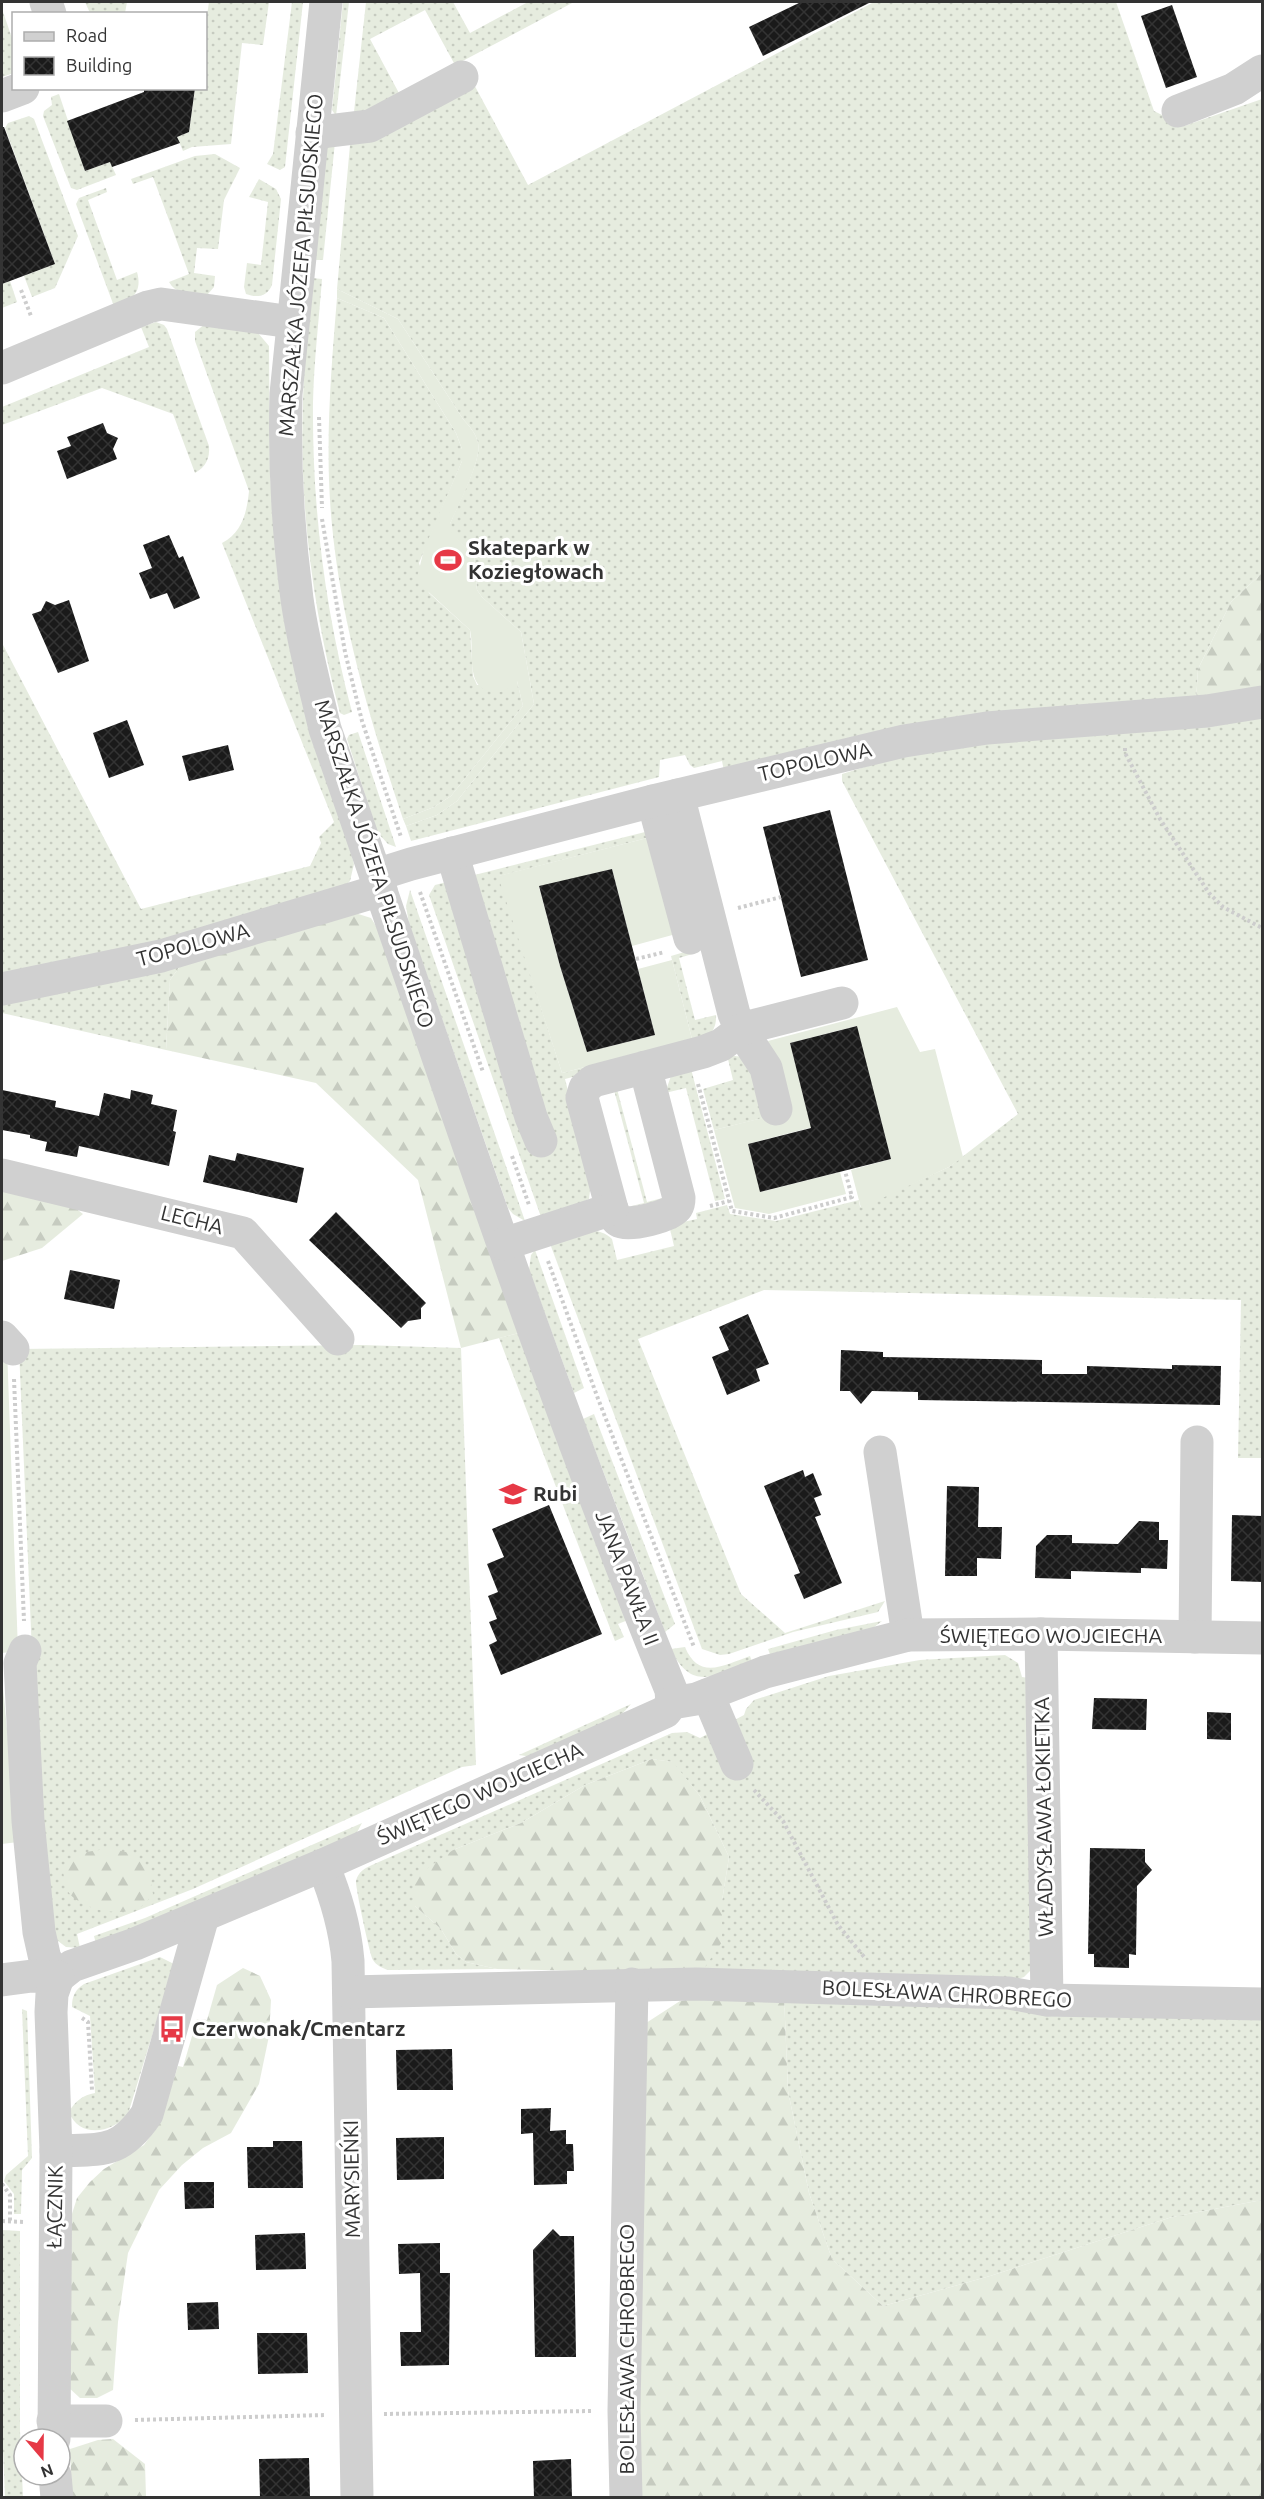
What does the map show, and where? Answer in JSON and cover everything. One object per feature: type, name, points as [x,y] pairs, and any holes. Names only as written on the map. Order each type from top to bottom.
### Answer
[{"type":"street","name":"MARSZAŁKA JÓZEFA PIŁSUDSKIEGO","points":[[326,2],[286,394],[284,453],[287,513],[298,601],[325,729],[530,1318]]},
{"type":"street","points":[[1178,111],[1234,89],[1263,71]]},
{"type":"street","points":[[312,134],[370,126],[462,77]]},
{"type":"street","points":[[2,96],[18,90]]},
{"type":"street","points":[[2,368],[148,307],[161,304],[292,322]]},
{"type":"street","name":"TOPOLOWA","points":[[2,989],[161,956],[379,883],[452,853],[665,798],[904,741],[987,728],[1207,711],[1263,702]]},
{"type":"street","points":[[665,798],[699,927],[741,1030],[766,1068],[776,1109]]},
{"type":"street","points":[[452,853],[531,1117],[541,1141]]},
{"type":"street","points":[[645,1067],[679,1198],[677,1208],[669,1214],[629,1224],[620,1222],[612,1209],[582,1098],[585,1088],[593,1081],[720,1045],[741,1030],[842,1003]]},
{"type":"street","name":"LECHA","points":[[2,1175],[243,1233],[338,1339]]},
{"type":"street","points":[[504,1244],[612,1209]]},
{"type":"street","name":"JANA PAWŁA II","points":[[530,1318],[671,1690],[672,1703]]},
{"type":"street","points":[[1195,1637],[1197,1442]]},
{"type":"street","points":[[880,1452],[908,1635]]},
{"type":"street","name":"ŚWIĘTEGO WOJCIECHA","points":[[58,1977],[72,1966],[135,1944],[323,1865],[665,1712],[672,1703],[708,1695],[765,1672],[908,1635],[1041,1634],[1263,1638]]},
{"type":"street","name":"WŁADYSŁAWA ŁOKIETKA","points":[[1041,1634],[1047,2000]]},
{"type":"street","points":[[25,1651],[20,1663],[28,1821],[38,1917],[45,1959],[58,1977]]},
{"type":"street","points":[[708,1695],[736,1764]]},
{"type":"street","name":"MARYSIEŃKI","points":[[323,1865],[346,1933],[349,1992],[357,2498]]},
{"type":"street","points":[[56,2151],[104,2149],[123,2142],[137,2129],[147,2114],[203,1916]]},
{"type":"street","points":[[2,1980],[32,1976],[58,1977]]},
{"type":"street","name":"ŁĄCZNIK","points":[[53,2427],[56,2151],[51,2012],[52,1994],[58,1977]]},
{"type":"street","name":"BOLESŁAWA CHROBREGO","points":[[349,1992],[632,1984],[890,1989],[1009,1993],[1047,2000],[1263,2004]]},
{"type":"street","name":"BOLESŁAWA CHROBREGO","points":[[626,2498],[624,2411],[632,1984]]},
{"type":"street","points":[[71,2427],[106,2421]]},
{"type":"path","points":[[21,290],[31,316]]},
{"type":"path","points":[[1122,716],[1125,753],[1160,819],[1187,860],[1209,893],[1223,907],[1263,928]]},
{"type":"path","points":[[699,927],[781,897]]},
{"type":"path","points":[[691,1055],[732,1211],[774,1218],[852,1197],[845,1171]]},
{"type":"path","points":[[7,1343],[25,1651]]},
{"type":"path","points":[[736,1764],[755,1792],[783,1821],[838,1925],[890,1989]]},
{"type":"path","points":[[78,2016],[88,2022],[92,2091]]},
{"type":"path","points":[[2,2184],[10,2195],[10,2221]]},
{"type":"green space","points":[[85,2],[127,2],[125,12],[90,12]]},
{"type":"green space","points":[[209,2],[269,2],[263,45],[242,43],[231,144],[192,147],[183,151],[177,137],[189,132],[195,90],[207,90]]},
{"type":"green space","points":[[292,2],[303,2],[285,167],[280,170],[267,164],[273,154]]},
{"type":"green space","points":[[343,2],[349,2],[336,116],[332,110]]},
{"type":"green space","points":[[366,2],[453,2],[470,33],[528,2],[574,2],[455,65],[425,10],[370,39],[400,95],[353,121]]},
{"type":"green space","points":[[874,2],[1116,2],[1154,111],[1184,126],[1262,99],[1262,573],[1231,602],[1198,669],[1196,702],[724,771],[722,761],[694,768],[685,755],[660,760],[659,777],[411,841],[406,826],[437,815],[457,801],[534,704],[521,632],[477,590],[474,556],[450,532],[450,524],[476,460],[478,443],[476,436],[398,319],[337,289],[350,145],[470,77],[528,185]]},
{"type":"green space","points":[[2,9],[12,38],[12,74],[2,77]]},
{"type":"green space","points":[[59,94],[85,171],[110,162],[116,175],[77,190],[71,188],[43,116],[44,111],[52,105],[51,97]]},
{"type":"green space","points":[[29,116],[34,119],[78,236],[55,288],[32,297],[24,276],[55,264],[5,128],[8,123]]},
{"type":"green space","points":[[335,142],[323,260],[313,260],[325,154],[328,144]]},
{"type":"green space","points":[[215,154],[240,168],[224,200],[218,249],[197,248],[194,273],[215,276],[214,287],[208,294],[181,292],[172,287],[169,282],[189,274],[153,177],[133,184],[131,179],[195,156]]},
{"type":"green space","points":[[259,179],[276,189],[281,199],[272,285],[264,294],[254,296],[246,294],[244,287],[247,263],[261,265],[268,202],[249,197]]},
{"type":"green space","points":[[106,188],[107,192],[88,200],[117,280],[137,272],[138,279],[137,291],[134,295],[115,309],[76,204],[79,198]]},
{"type":"green space","points":[[312,278],[322,279],[313,402],[315,481],[322,558],[334,635],[352,712],[344,715],[340,713],[330,675],[315,597],[303,480],[305,355]]},
{"type":"green space","points":[[10,281],[17,302],[2,308],[2,284]]},
{"type":"green space","name":"Skatepark w Koziegłowach","points":[[337,289],[398,319],[476,436],[478,451],[476,460],[469,483],[450,524],[450,531],[474,556],[477,590],[521,632],[534,704],[457,801],[437,815],[406,826],[403,819],[434,807],[451,796],[523,706],[517,681],[500,692],[483,689],[477,683],[472,667],[470,630],[422,586],[418,574],[424,549],[462,461],[462,449],[456,433],[384,318],[337,298]]},
{"type":"green space","points":[[337,298],[384,318],[456,433],[462,449],[462,461],[419,563],[429,593],[470,630],[473,676],[477,685],[517,681],[523,706],[451,796],[434,807],[403,819],[364,694],[344,609],[337,566],[329,480],[329,434]]},
{"type":"green space","points":[[156,322],[167,329],[209,446],[207,462],[199,471],[195,473],[173,414],[102,388],[2,425],[2,407],[149,347],[141,327]]},
{"type":"green space","points":[[205,324],[258,333],[269,346],[270,475],[278,575],[354,864],[350,881],[345,886],[181,965],[170,980],[166,1050],[2,1013],[2,643],[141,909],[310,866],[321,843],[319,837],[334,822],[222,543],[239,528],[247,507],[249,491],[195,341],[195,332]]},
{"type":"green space","points":[[1262,573],[1262,691],[1196,702],[1198,669],[1231,602]]},
{"type":"green space","points":[[1262,713],[1262,1458],[1238,1458],[1241,1300],[764,1290],[638,1339],[741,1594],[785,1633],[885,1601],[878,1612],[793,1632],[729,1654],[720,1655],[702,1649],[549,1241],[581,1231],[597,1231],[612,1239],[617,1260],[674,1246],[669,1225],[697,1219],[696,1213],[727,1205],[730,1214],[776,1221],[859,1200],[860,1207],[949,1167],[1018,1114],[842,781],[842,774],[945,742]]},
{"type":"green space","points":[[358,732],[396,847],[388,844],[377,832],[347,739],[349,735]]},
{"type":"green space","points":[[649,831],[651,837],[499,876],[562,1073],[692,1039],[671,956],[698,948],[699,952],[679,958],[695,1020],[716,1015],[713,1030],[694,1046],[565,1079],[591,1183],[589,1199],[542,1220],[429,895],[435,885]]},
{"type":"green space","points":[[651,837],[676,934],[632,946],[612,869],[539,887],[560,966],[587,1052],[655,1035],[638,969],[672,960],[692,1039],[562,1073],[498,876]]},
{"type":"green space","points":[[410,890],[525,1221],[508,1208],[409,924],[406,906]]},
{"type":"green space","points":[[352,912],[371,918],[381,934],[519,1333],[461,1348],[418,1180],[316,1083],[166,1050],[170,980],[181,965]]},
{"type":"green space","points":[[897,1007],[920,1052],[935,1049],[963,1157],[949,1167],[861,1208],[851,1170],[891,1159],[856,1026],[790,1043],[806,1107],[817,1126],[748,1144],[761,1192],[840,1172],[846,1194],[769,1214],[735,1208],[714,1130],[786,1112],[768,1041]]},
{"type":"green space","points":[[727,1055],[743,1057],[787,1112],[714,1130],[703,1089],[733,1080]]},
{"type":"green space","points":[[690,1065],[725,1199],[715,1201],[686,1088],[665,1093],[671,1076]]},
{"type":"green space","points":[[617,1089],[647,1202],[666,1197],[666,1200],[623,1208],[644,1203],[614,1090]]},
{"type":"green space","points":[[2,1187],[74,1207],[83,1214],[42,1248],[2,1261]]},
{"type":"green space","points":[[535,1250],[584,1388],[574,1393],[529,1270],[531,1255]]},
{"type":"green space","points":[[519,1333],[628,1620],[618,1624],[624,1637],[615,1641],[499,1338]]},
{"type":"green space","points":[[361,1345],[461,1348],[476,1765],[462,1767],[193,1889],[77,1934],[80,1948],[66,1947],[54,1938],[39,1817],[19,1349]]},
{"type":"green space","points":[[2,1348],[7,1348],[18,1651],[2,1653]]},
{"type":"green space","points":[[594,1414],[675,1624],[665,1632],[583,1419]]},
{"type":"green space","points":[[882,1621],[873,1628],[771,1657],[768,1649],[836,1630]]},
{"type":"green space","points":[[685,1647],[697,1664],[705,1667],[722,1666],[750,1656],[752,1662],[716,1675],[696,1676],[679,1663],[671,1649]]},
{"type":"green space","points":[[1005,1655],[1018,1663],[1022,1677],[1029,1678],[1032,1969],[1024,1977],[1012,1981],[680,1973],[722,1942],[722,1901],[729,1857],[700,1796],[672,1762],[652,1759],[585,1785],[521,1823],[453,1850],[415,1906],[441,1929],[456,1954],[466,1962],[497,1969],[388,1970],[373,1960],[356,1881],[360,1873],[369,1866],[672,1733],[687,1732],[700,1738],[744,1715],[754,1700],[829,1676],[920,1660]]},
{"type":"green space","points":[[2,1678],[18,1842],[2,1844]]},
{"type":"green space","points":[[631,1704],[623,1713],[532,1757],[519,1755]]},
{"type":"green space","points":[[652,1759],[673,1762],[700,1796],[729,1857],[722,1901],[722,1942],[705,1967],[680,1973],[497,1969],[466,1962],[456,1954],[441,1929],[415,1906],[414,1878],[453,1850],[521,1823],[585,1785]]},
{"type":"green space","points":[[362,1823],[355,1836],[96,1944],[94,1936],[145,1918]]},
{"type":"green space","points":[[112,1849],[135,1854],[149,1873],[153,1894],[140,1907],[122,1912],[100,1910],[81,1903],[67,1890],[63,1871],[73,1859],[84,1853]]},
{"type":"green space","points":[[160,1957],[174,1964],[128,2114],[114,2126],[88,2130],[74,2121],[69,2112],[80,2099],[95,2093],[90,2016],[72,2007],[75,1994],[84,1984]]},
{"type":"green space","points":[[243,1968],[260,1976],[271,2000],[269,2036],[259,2084],[231,2133],[203,2148],[182,2165],[159,2190],[128,2253],[118,2322],[113,2390],[97,2398],[80,2398],[68,2387],[71,2217],[77,2198],[104,2169],[144,2145],[159,2124],[178,2066],[183,2067],[197,2019],[207,2020],[217,1985]]},
{"type":"green space","points":[[711,1995],[784,1995],[788,2091],[809,2193],[832,2259],[883,2306],[990,2276],[1172,2217],[1262,2200],[1262,2497],[640,2498],[639,2057],[643,2025],[680,2001]]},
{"type":"green space","points":[[784,1995],[1262,2017],[1262,2200],[1172,2217],[990,2276],[883,2306],[832,2259],[809,2193],[788,2091]]},
{"type":"green space","points":[[22,2009],[27,2011],[32,2158],[22,2170],[21,2214],[14,2214],[14,2194],[4,2181],[6,2175],[28,2156]]},
{"type":"green space","points":[[2,2230],[20,2231],[20,2427],[12,2427],[12,2487],[23,2487],[23,2497],[5,2497],[2,2426]]},
{"type":"green space","points":[[113,2439],[145,2464],[146,2497],[72,2497],[72,2448],[98,2440]]},
{"type":"building","points":[[801,2],[871,2],[763,56],[749,27]]},
{"type":"building","points":[[1172,5],[1197,77],[1166,88],[1141,16]]},
{"type":"building","points":[[144,90],[195,90],[189,132],[177,137],[180,143],[112,167],[110,162],[85,171],[67,121],[144,92]]},
{"type":"building","points":[[2,127],[4,127],[55,264],[2,284]]},
{"type":"building","points":[[103,423],[107,433],[118,438],[113,449],[117,459],[67,479],[57,451],[71,446],[67,437]]},
{"type":"building","points":[[169,535],[179,558],[183,556],[200,598],[174,609],[167,593],[150,599],[139,573],[152,568],[143,545]]},
{"type":"building","points":[[69,600],[89,661],[58,673],[32,614],[41,611],[46,601],[55,605]]},
{"type":"building","points":[[127,720],[144,765],[109,778],[93,733]]},
{"type":"building","points":[[228,745],[234,770],[189,781],[182,756]]},
{"type":"building","points":[[830,810],[868,960],[801,977],[763,827]]},
{"type":"building","points":[[612,869],[655,1035],[587,1052],[560,966],[539,886]]},
{"type":"building","points":[[857,1026],[891,1159],[760,1192],[748,1144],[811,1128],[790,1043]]},
{"type":"building","points":[[2,1090],[56,1101],[55,1107],[99,1116],[104,1093],[130,1099],[131,1090],[153,1095],[151,1104],[177,1110],[173,1131],[176,1132],[169,1166],[79,1146],[77,1157],[45,1151],[47,1142],[30,1138],[30,1135],[2,1130]]},
{"type":"building","points":[[237,1153],[304,1168],[297,1203],[203,1182],[209,1155],[235,1161]]},
{"type":"building","points":[[336,1212],[426,1303],[421,1308],[421,1319],[408,1321],[401,1328],[309,1240]]},
{"type":"building","points":[[70,1270],[120,1280],[114,1309],[64,1299]]},
{"type":"building","points":[[748,1314],[769,1364],[756,1369],[760,1381],[727,1395],[712,1357],[729,1350],[719,1327]]},
{"type":"building","points":[[841,1350],[883,1352],[883,1357],[1042,1360],[1042,1374],[1087,1374],[1087,1366],[1172,1369],[1172,1365],[1221,1366],[1220,1405],[918,1400],[918,1392],[872,1391],[861,1404],[850,1391],[840,1391]]},
{"type":"building","points":[[803,1470],[805,1477],[813,1473],[822,1495],[814,1498],[821,1515],[815,1517],[842,1583],[804,1599],[794,1575],[800,1573],[764,1486]]},
{"type":"building","points":[[947,1486],[979,1487],[978,1527],[1002,1527],[1001,1559],[977,1558],[977,1576],[945,1576]]},
{"type":"building","points":[[549,1505],[602,1634],[501,1675],[489,1645],[497,1641],[489,1622],[497,1619],[488,1596],[498,1592],[487,1564],[504,1557],[492,1529]]},
{"type":"building","points":[[1232,1515],[1263,1516],[1263,1582],[1231,1581]]},
{"type":"building","points":[[1139,1521],[1159,1522],[1159,1540],[1168,1540],[1167,1569],[1141,1568],[1141,1573],[1071,1571],[1071,1579],[1035,1578],[1036,1546],[1047,1535],[1072,1535],[1072,1543],[1118,1544]]},
{"type":"building","points":[[1094,1698],[1147,1699],[1146,1730],[1092,1729]]},
{"type":"building","points":[[1207,1712],[1231,1713],[1231,1740],[1207,1739]]},
{"type":"building","points":[[1090,1848],[1145,1849],[1145,1862],[1152,1870],[1137,1886],[1136,1955],[1129,1954],[1129,1968],[1094,1967],[1094,1954],[1088,1954]]},
{"type":"building","points":[[452,2049],[453,2090],[397,2090],[396,2050]]},
{"type":"building","points":[[551,2108],[550,2131],[566,2130],[566,2144],[573,2144],[574,2171],[567,2171],[567,2184],[534,2185],[533,2133],[521,2134],[521,2109]]},
{"type":"building","points":[[444,2137],[444,2179],[397,2180],[396,2138]]},
{"type":"building","points":[[273,2141],[302,2141],[303,2188],[248,2188],[247,2147],[273,2147]]},
{"type":"building","points":[[184,2182],[214,2182],[214,2208],[185,2209]]},
{"type":"building","points":[[553,2229],[560,2236],[574,2236],[576,2357],[535,2357],[533,2250]]},
{"type":"building","points":[[305,2233],[306,2269],[256,2270],[255,2235]]},
{"type":"building","points":[[440,2243],[440,2273],[450,2273],[449,2365],[401,2366],[400,2332],[421,2332],[420,2273],[399,2274],[398,2244]]},
{"type":"building","points":[[218,2302],[219,2329],[188,2330],[187,2303]]},
{"type":"building","points":[[257,2333],[307,2333],[308,2373],[258,2374]]},
{"type":"building","points":[[309,2458],[310,2498],[260,2498],[259,2459]]},
{"type":"building","points":[[571,2459],[572,2498],[534,2498],[533,2461]]},
{"type":"place","name":"Skatepark w Koziegłowach","points":[[448,560]]},
{"type":"place","name":"Rubi","points":[[513,1494]]},
{"type":"place","name":"Czerwonak/Cmentarz","points":[[172,2029]]}]
